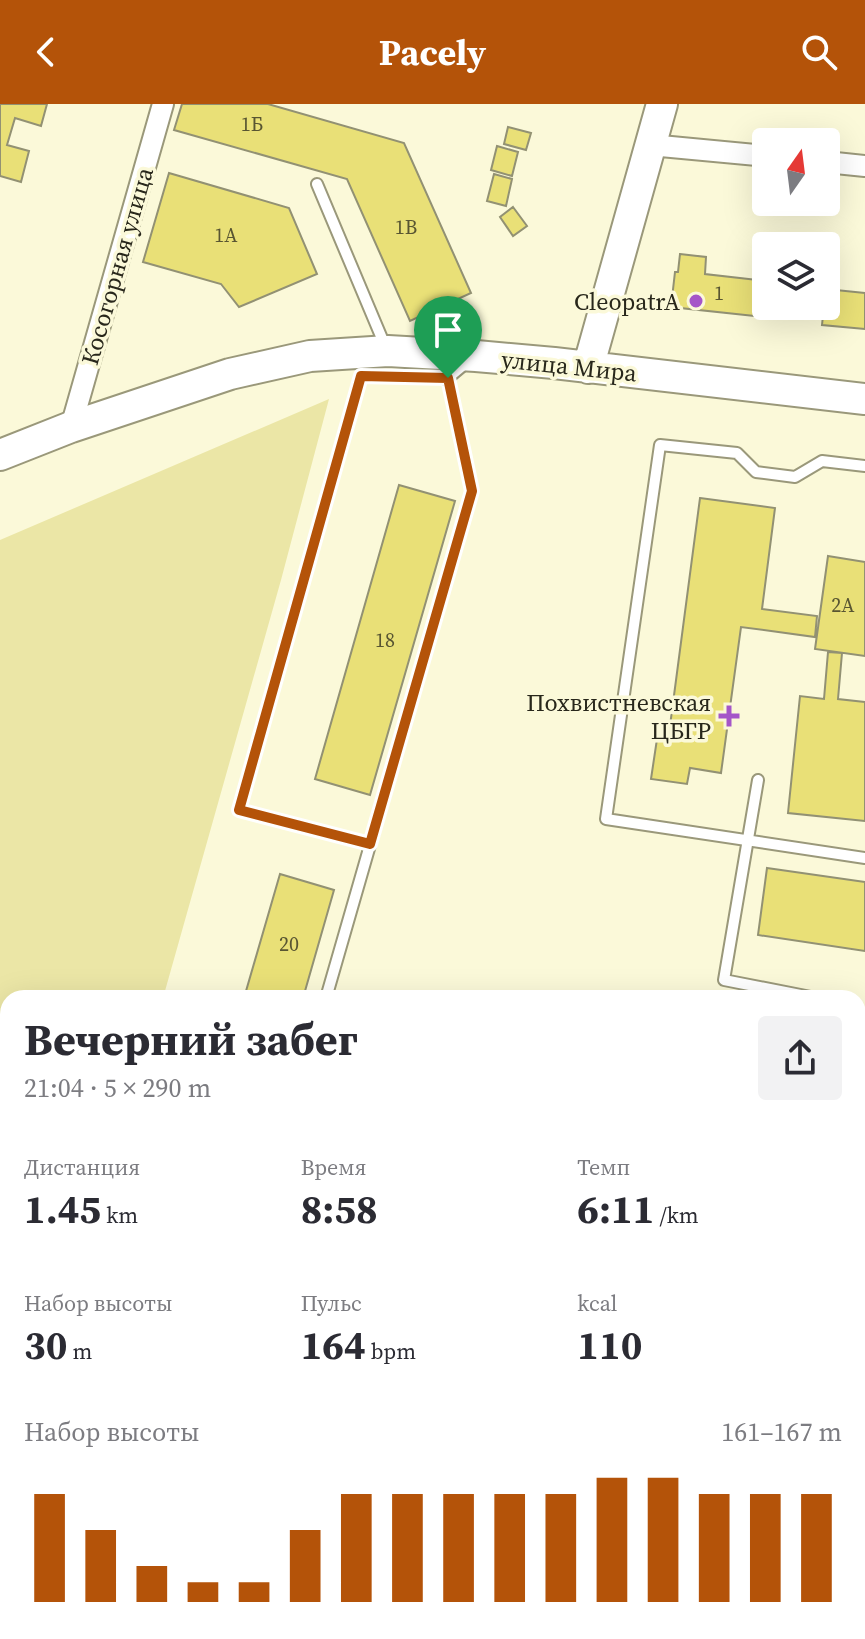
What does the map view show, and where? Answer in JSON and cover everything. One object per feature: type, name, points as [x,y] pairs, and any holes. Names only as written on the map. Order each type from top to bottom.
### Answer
[{"type":"street","name":"Косогорная улица","points":[[71,427],[163,104]]},
{"type":"street","points":[[588,368],[662,104]]},
{"type":"street","points":[[650,145],[752,155]]},
{"type":"street","points":[[840,163],[865,166]]},
{"type":"street","name":"улица Мира","points":[[0,455],[71,427],[230,374],[310,356],[388,351],[476,356],[865,399]]},
{"type":"lane","points":[[317,184],[388,351]]},
{"type":"lane","points":[[370,844],[239,810],[361,376],[448,378],[476,356]]},
{"type":"lane","points":[[328,990],[472,491],[448,378]]},
{"type":"lane","points":[[865,466],[822,461],[795,477],[756,472],[737,453],[660,445],[606,819],[865,858]]},
{"type":"lane","points":[[758,780],[724,980],[775,990]]},
{"type":"shaded area","points":[[329,399],[165,990],[0,990],[0,540]]},
{"type":"building","points":[[0,104],[47,104],[41,126],[15,118],[7,145],[29,151],[21,182],[0,176]]},
{"type":"building","points":[[182,104],[268,104],[404,143],[471,293],[410,321],[347,179],[174,130]]},
{"type":"building","points":[[508,127],[531,133],[526,150],[504,144]]},
{"type":"building","points":[[497,146],[518,152],[512,176],[491,170]]},
{"type":"building","points":[[169,173],[289,208],[317,274],[239,307],[221,284],[143,262]]},
{"type":"building","points":[[494,174],[512,179],[506,206],[487,201]]},
{"type":"building","points":[[513,207],[527,226],[513,236],[500,217]]},
{"type":"building","points":[[680,254],[706,257],[705,274],[752,279],[752,316],[671,307],[675,272],[678,272]]},
{"type":"building","points":[[840,290],[865,293],[865,329],[822,325],[823,320],[840,320]]},
{"type":"building","points":[[399,485],[455,501],[370,795],[315,779]]},
{"type":"building","points":[[700,498],[775,508],[762,609],[817,616],[815,637],[741,627],[721,773],[690,768],[687,784],[651,779],[657,739],[668,741]]},
{"type":"building","points":[[828,556],[865,562],[865,656],[815,649]]},
{"type":"building","points":[[828,652],[842,653],[838,699],[865,702],[865,821],[788,813],[800,696],[824,699]]},
{"type":"building","points":[[767,868],[865,882],[865,951],[758,935]]},
{"type":"building","points":[[280,874],[334,890],[305,990],[246,990]]},
{"type":"place","name":"CleopatrA","points":[[696,301]]},
{"type":"place","name":"Похвистневская ЦБГР","points":[[729,716]]},
{"type":"route","points":[[361,376],[448,378],[472,491],[370,844],[239,810],[361,376]]}]
